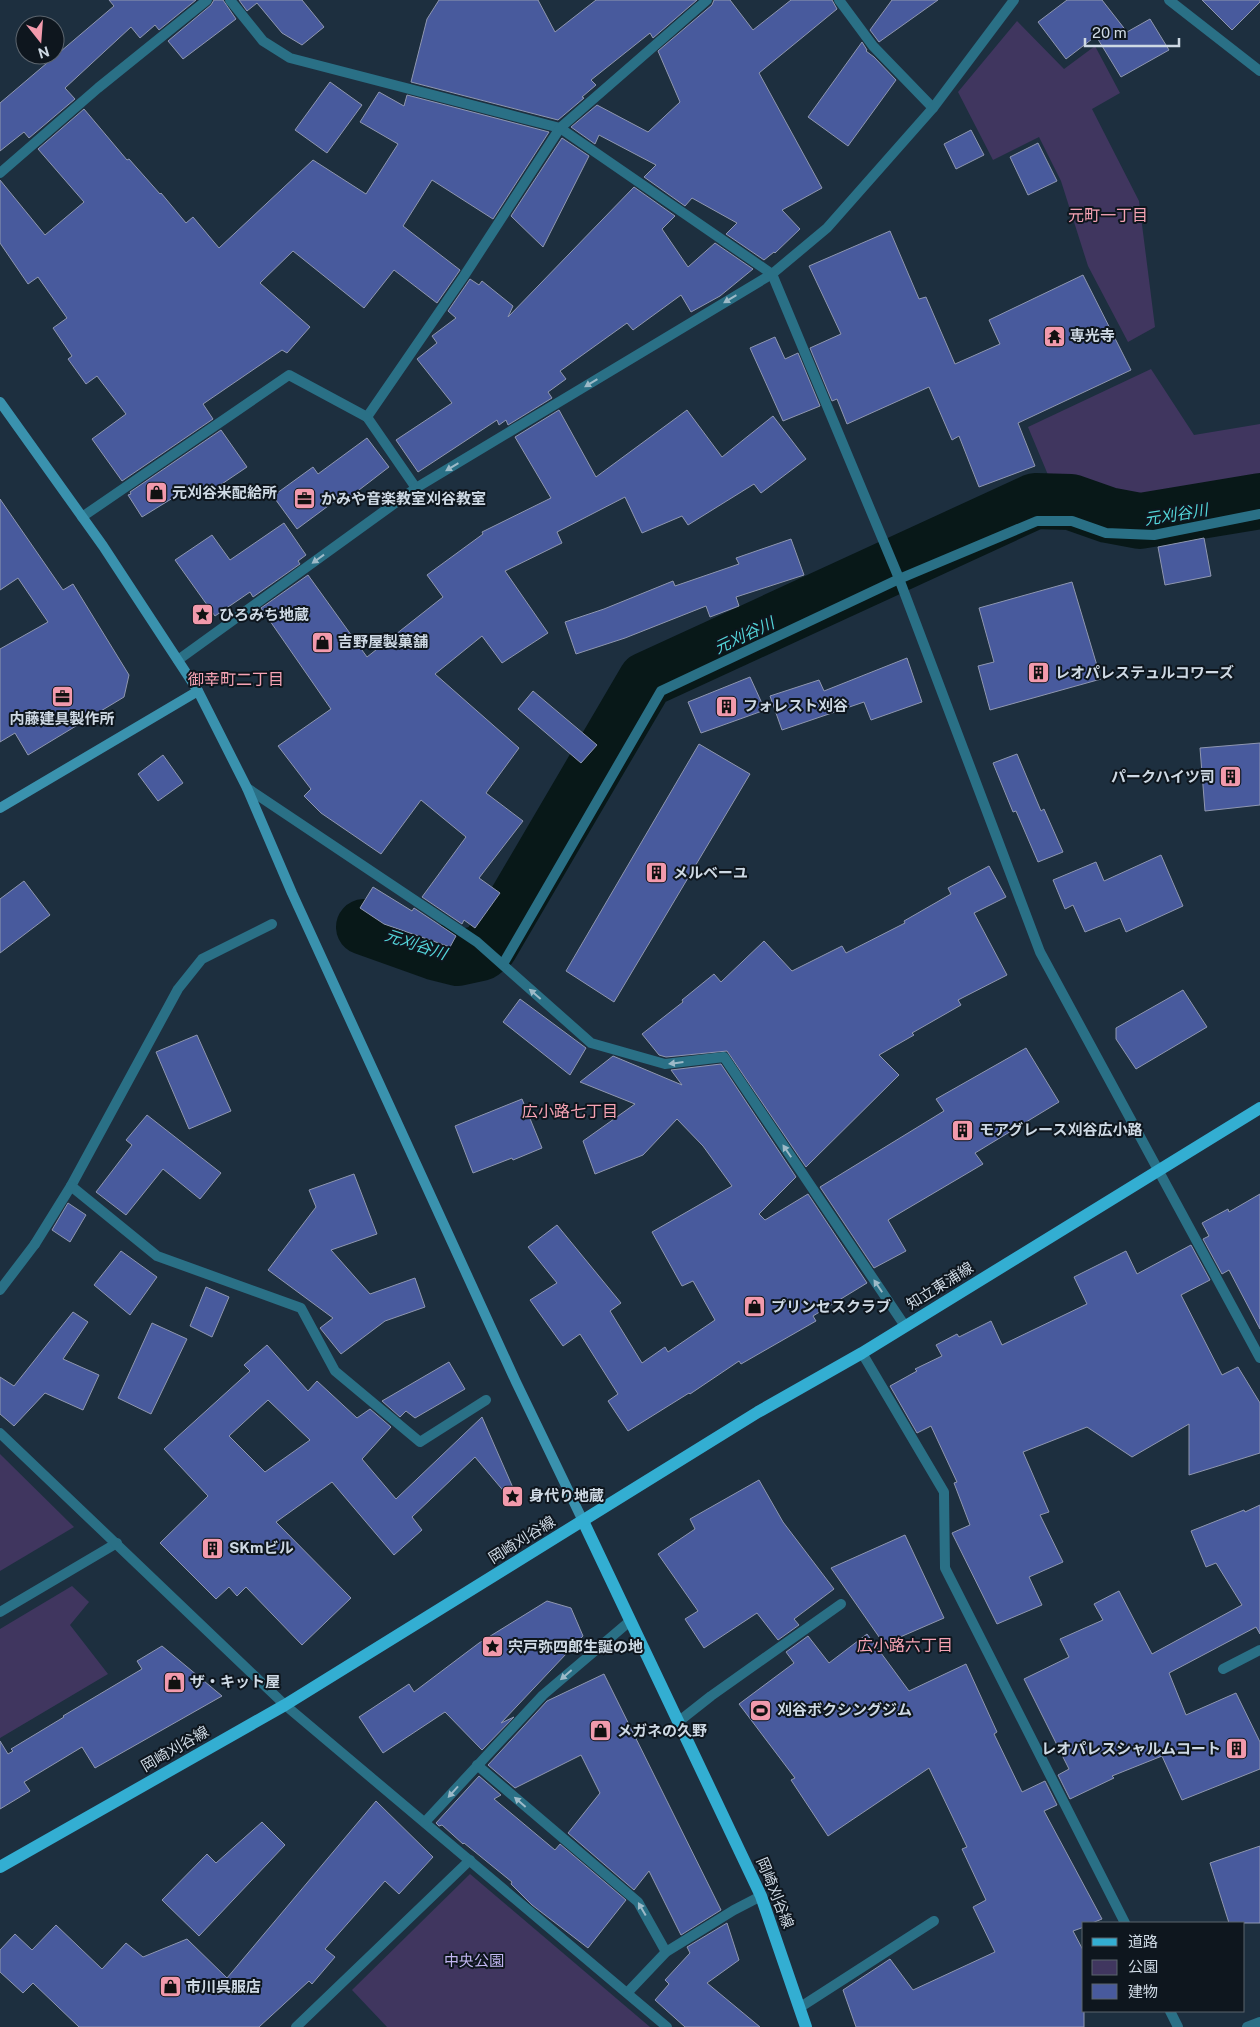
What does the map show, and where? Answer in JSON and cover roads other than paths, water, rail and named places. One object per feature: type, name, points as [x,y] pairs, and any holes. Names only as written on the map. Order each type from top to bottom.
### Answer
[{"type":"main road","name":"知立東浦線","points":[[584,1521],[758,1412],[862,1353],[1260,1108]]},
{"type":"main road","name":"岡崎刈谷線","points":[[0,1867],[285,1705],[584,1521],[761,1896],[806,2027]]},
{"type":"street","points":[[0,173],[98,88],[207,0]]},
{"type":"street","points":[[230,0],[263,41],[290,58],[560,128],[772,274],[887,549],[1040,952],[1260,1357]]},
{"type":"street","points":[[367,417],[464,276],[560,128],[707,0]]},
{"type":"street","points":[[839,0],[873,46],[933,108]]},
{"type":"street","points":[[178,660],[416,488],[772,274],[827,228],[933,108],[1014,0]]},
{"type":"street","points":[[1169,0],[1260,71]]},
{"type":"street","points":[[82,516],[288,374],[367,417],[416,488]]},
{"type":"street","points":[[0,402],[82,516],[198,691],[247,788],[292,893],[508,1364],[584,1521]]},
{"type":"street","points":[[500,961],[661,691],[898,577],[1037,521],[1072,521],[1106,534],[1154,535],[1260,514]]},
{"type":"street","points":[[0,808],[198,691]]},
{"type":"street","points":[[247,788],[477,942],[591,1043],[665,1064],[724,1057],[906,1326]]},
{"type":"street","points":[[0,1290],[35,1244],[71,1186],[178,989],[202,959],[272,924]]},
{"type":"street","points":[[71,1186],[157,1256],[302,1308],[335,1371],[420,1442],[486,1400]]},
{"type":"street","points":[[862,1353],[944,1492],[945,1568],[1124,1922]]},
{"type":"street","points":[[0,1433],[285,1705],[628,1992],[667,2027]]},
{"type":"street","points":[[0,1612],[117,1543]]},
{"type":"street","points":[[678,1722],[711,1696],[841,1604]]},
{"type":"street","points":[[426,1822],[543,1696],[630,1621]]},
{"type":"street","points":[[1223,1669],[1260,1650]]},
{"type":"street","points":[[477,1765],[638,1902],[666,1952]]},
{"type":"street","points":[[296,2027],[470,1860]]},
{"type":"street","points":[[628,1992],[666,1952],[734,1910],[761,1896]]},
{"type":"street","points":[[799,2008],[934,1921]]},
{"type":"street","points":[[1170,2012],[1178,2027]]},
{"type":"street","points":[[1247,2027],[1260,2022]]},
{"type":"waterway","name":"元刈谷川","points":[[364,927],[434,952],[458,958],[481,953],[490,946],[646,680],[1035,501],[1071,502],[1108,515],[1140,521],[1260,501]]},
{"type":"place","name":"専光寺","points":[[1054,336]]},
{"type":"place","name":"元刈谷米配給所","points":[[156,493]]},
{"type":"place","name":"かみや音楽教室刈谷教室","points":[[305,499]]},
{"type":"place","name":"ひろみち地蔵","points":[[203,615]]},
{"type":"place","name":"吉野屋製菓舗","points":[[322,642]]},
{"type":"place","name":"レオパレステュルコワーズ","points":[[1039,673]]},
{"type":"place","name":"内藤建具製作所","points":[[62,696]]},
{"type":"place","name":"フォレスト刈谷","points":[[727,706]]},
{"type":"place","name":"パークハイツ司","points":[[1231,777]]},
{"type":"place","name":"メルベーユ","points":[[657,873]]},
{"type":"place","name":"モアグレース刈谷広小路","points":[[963,1130]]},
{"type":"place","name":"プリンセスクラブ","points":[[755,1307]]},
{"type":"place","name":"身代り地蔵","points":[[513,1496]]},
{"type":"place","name":"SKmビル","points":[[213,1548]]},
{"type":"place","name":"宍戸弥四郎生誕の地","points":[[492,1647]]},
{"type":"place","name":"ザ・キット屋","points":[[174,1682]]},
{"type":"place","name":"刈谷ボクシングジム","points":[[761,1710]]},
{"type":"place","name":"メガネの久野","points":[[601,1731]]},
{"type":"place","name":"レオパレスシャルムコート","points":[[1237,1749]]},
{"type":"place","name":"市川呉服店","points":[[170,1987]]},
{"type":"district","name":"元町一丁目","points":[[1108,215]]},
{"type":"district","name":"御幸町二丁目","points":[[236,679]]},
{"type":"district","name":"広小路七丁目","points":[[570,1111]]},
{"type":"district","name":"広小路六丁目","points":[[905,1645]]},
{"type":"park label","name":"中央公園","points":[[474,1961]]}]
